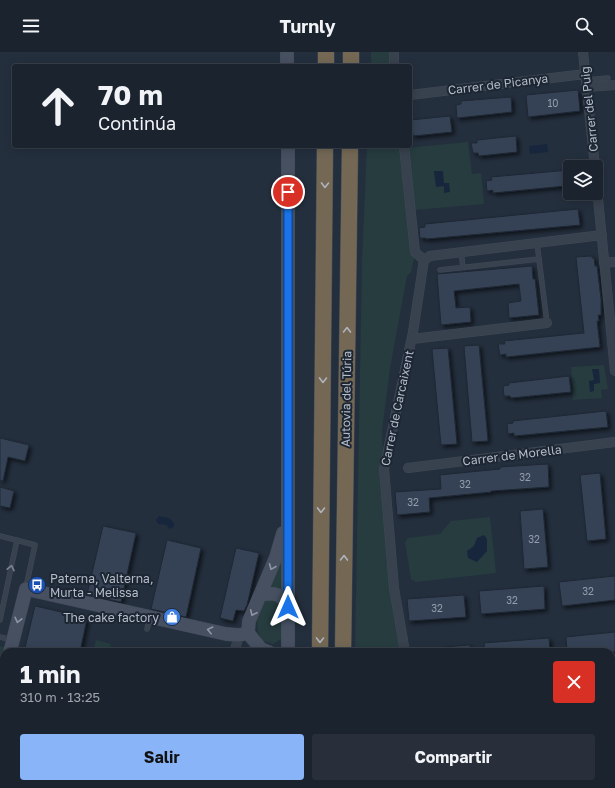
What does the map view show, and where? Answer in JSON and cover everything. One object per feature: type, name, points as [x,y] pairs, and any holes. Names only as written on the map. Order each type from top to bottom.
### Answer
[{"type":"highway","points":[[326,52],[326,64]]},
{"type":"highway","points":[[351,64],[352,52]]},
{"type":"highway","name":"Autovia del Túria","points":[[320,648],[325,148]]},
{"type":"highway","name":"Autovia del Túria","points":[[344,648],[350,148]]},
{"type":"street","points":[[287,52],[288,64]]},
{"type":"street","points":[[394,52],[394,64]]},
{"type":"street","name":"Carrer del Puig","points":[[583,52],[594,160]]},
{"type":"street","name":"Carrer de Picanya","points":[[412,95],[586,80],[612,81]]},
{"type":"street","points":[[288,148],[288,648]]},
{"type":"street","points":[[404,148],[415,252],[424,260],[430,256],[602,235]]},
{"type":"street","points":[[598,200],[615,371]]},
{"type":"street","name":"Carrer de Carcaixent","points":[[404,648],[394,588],[384,469],[412,339],[424,260]]},
{"type":"street","points":[[604,263],[615,262]]},
{"type":"street","points":[[412,339],[548,323]]},
{"type":"street","name":"Carrer de Morella","points":[[408,468],[615,442]]},
{"type":"street","points":[[236,648],[244,634],[276,557],[287,516]]},
{"type":"street","points":[[8,643],[26,589],[149,623],[226,634],[244,634],[260,648]]},
{"type":"street","points":[[261,595],[270,593],[278,594],[284,599],[288,607]]},
{"type":"street","points":[[277,648],[288,638]]},
{"type":"lane","points":[[537,243],[548,323]]},
{"type":"lane","points":[[461,252],[463,267]]},
{"type":"lane","points":[[440,270],[539,260]]},
{"type":"lane","points":[[0,536],[35,545],[26,589]]},
{"type":"lane","points":[[0,620],[17,540]]},
{"type":"green space","points":[[371,52],[394,52],[394,64],[371,64]]},
{"type":"green space","points":[[468,142],[472,174],[481,173],[484,204],[414,210],[406,148]]},
{"type":"green space","points":[[367,148],[402,148],[417,246],[411,272],[407,276],[390,368],[382,431],[384,487],[405,648],[355,648],[362,262]]},
{"type":"green space","points":[[604,365],[608,389],[601,390],[602,398],[573,400],[571,367]]},
{"type":"green space","points":[[490,517],[496,573],[416,582],[411,579],[405,542],[408,538],[440,534],[451,521]]},
{"type":"green space","points":[[284,541],[284,591],[270,589],[267,585]]},
{"type":"green space","points":[[265,598],[284,604],[283,636],[273,644],[263,641],[258,631],[258,613]]},
{"type":"green space","points":[[96,640],[111,644],[110,648],[94,648]]},
{"type":"water","points":[[547,144],[548,152],[530,154],[529,146]]},
{"type":"water","points":[[434,171],[443,171],[444,183],[449,183],[450,192],[444,193],[444,186],[436,187]]},
{"type":"water","points":[[592,369],[599,369],[600,383],[594,384],[594,391],[590,392],[589,381],[594,380]]},
{"type":"water","points":[[159,516],[169,518],[174,523],[174,527],[170,529],[166,525],[158,524],[156,520]]},
{"type":"water","points":[[484,535],[487,539],[487,551],[477,562],[468,558],[467,551],[474,546],[477,538]]},
{"type":"building","points":[[578,90],[580,111],[528,117],[526,95]]},
{"type":"building","points":[[511,97],[512,112],[457,118],[456,105],[461,104],[461,101]]},
{"type":"building","points":[[450,116],[452,132],[413,136],[412,120]]},
{"type":"building","points":[[516,136],[517,152],[479,156],[478,153],[473,153],[471,143],[477,143],[477,140]]},
{"type":"building","points":[[563,171],[563,186],[493,193],[493,190],[487,191],[486,181],[492,180],[491,177]]},
{"type":"building","points":[[578,209],[580,225],[426,239],[420,238],[419,228],[425,227],[425,224]]},
{"type":"building","points":[[592,256],[592,258],[594,258],[595,266],[597,266],[601,299],[601,315],[598,315],[599,321],[597,321],[600,347],[506,357],[506,354],[500,355],[498,344],[505,344],[504,341],[584,333],[576,257]]},
{"type":"building","points":[[532,266],[539,315],[509,318],[508,303],[521,301],[519,284],[454,291],[456,308],[470,307],[471,322],[441,325],[437,274]]},
{"type":"building","points":[[479,345],[488,441],[472,442],[464,346]]},
{"type":"building","points":[[448,348],[457,444],[441,445],[432,349]]},
{"type":"building","points":[[569,376],[571,392],[511,398],[510,396],[504,396],[503,386],[509,385],[509,383]]},
{"type":"building","points":[[606,411],[608,427],[514,436],[514,433],[508,434],[507,424],[513,423],[513,421]]},
{"type":"building","points":[[0,438],[29,445],[25,461],[8,457],[3,481],[0,480]]},
{"type":"building","points":[[548,464],[549,487],[491,491],[429,498],[430,512],[397,515],[395,492],[441,489],[440,475],[500,469],[500,467]]},
{"type":"building","points":[[600,473],[606,539],[587,541],[580,475]]},
{"type":"building","points":[[0,487],[14,491],[10,508],[0,506]]},
{"type":"building","points":[[543,509],[548,567],[524,569],[520,511]]},
{"type":"building","points":[[103,526],[136,533],[121,602],[87,595]]},
{"type":"building","points":[[167,540],[201,548],[186,617],[151,609]]},
{"type":"building","points":[[236,548],[259,553],[247,605],[244,611],[236,610],[233,621],[220,618]]},
{"type":"building","points":[[615,576],[615,600],[562,606],[559,582]]},
{"type":"building","points":[[544,586],[545,609],[481,614],[479,591]]},
{"type":"building","points":[[464,595],[466,617],[409,621],[407,599]]},
{"type":"building","points":[[35,606],[87,618],[81,648],[25,648]]},
{"type":"building","points":[[615,632],[615,648],[567,648],[566,637]]},
{"type":"building","points":[[549,638],[550,648],[485,648],[484,643]]},
{"type":"building","points":[[470,645],[470,648],[444,648]]},
{"type":"place","name":"Paterna, Valterna, Murta - Melissa","points":[[37,585]]},
{"type":"place","name":"The cake factory","points":[[172,617]]},
{"type":"route","points":[[288,192],[288,607]]}]
